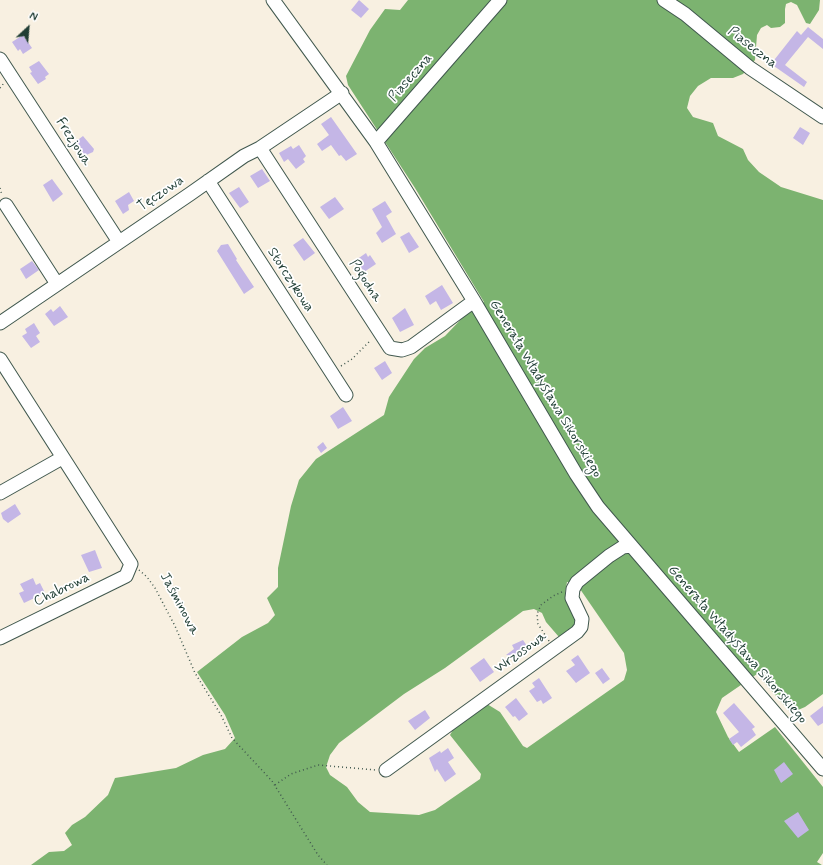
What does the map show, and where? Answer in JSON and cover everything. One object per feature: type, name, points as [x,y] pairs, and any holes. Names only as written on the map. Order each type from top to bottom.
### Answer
[{"type":"street","name":"Generała Władysława Sikorskiego","points":[[274,0],[376,142],[474,301],[576,474],[598,507],[823,769]]},
{"type":"street","name":"Piaseczna","points":[[376,142],[500,0]]},
{"type":"street","name":"Piaseczna","points":[[664,0],[685,14],[750,68],[823,117]]},
{"type":"street","name":"Frezjowa","points":[[0,59],[119,242]]},
{"type":"street","name":"Tęczowa","points":[[0,324],[244,156],[260,148],[342,93]]},
{"type":"street","name":"Pogodna","points":[[260,148],[390,348],[396,350],[411,347],[474,301]]},
{"type":"street","name":"Storczykowa","points":[[208,181],[346,395]]},
{"type":"street","points":[[6,205],[57,284]]},
{"type":"street","points":[[0,359],[131,564]]},
{"type":"street","points":[[0,492],[62,458]]},
{"type":"street","points":[[573,589],[577,582],[609,556],[624,547],[630,546]]},
{"type":"street","name":"Chabrowa","points":[[0,638],[126,576],[131,564]]},
{"type":"street","name":"Wrzosowa","points":[[386,770],[577,632],[581,627],[582,619],[572,598],[573,589]]},
{"type":"path","points":[[335,378],[340,368],[352,359],[370,340],[381,334]]},
{"type":"path","name":"Jaśminowa","points":[[131,564],[147,577],[155,588],[175,626],[195,673],[221,715],[232,738],[274,785],[318,855],[327,865]]},
{"type":"path","points":[[554,649],[538,624],[537,614],[541,605],[553,596],[573,589]]},
{"type":"path","points":[[274,785],[291,774],[318,765],[386,770]]},
{"type":"green space","points":[[408,0],[820,0],[819,10],[810,24],[806,23],[797,5],[791,2],[786,4],[785,23],[780,27],[771,28],[767,25],[761,28],[757,35],[755,60],[743,74],[733,78],[711,78],[698,86],[690,96],[687,108],[693,117],[713,123],[718,136],[743,149],[748,160],[759,172],[781,187],[823,200],[823,694],[805,707],[791,713],[757,674],[722,698],[716,712],[728,737],[739,752],[775,727],[823,787],[823,853],[817,862],[822,865],[31,865],[49,852],[64,851],[72,845],[65,833],[72,825],[85,817],[108,795],[115,778],[176,768],[203,755],[225,749],[235,738],[225,715],[197,672],[242,637],[268,623],[275,615],[267,598],[278,587],[278,568],[291,506],[299,480],[316,459],[384,415],[389,397],[414,359],[425,348],[445,336],[469,311],[484,302],[415,188],[348,85],[346,76],[370,30],[385,9],[400,10]],"holes":[[[567,582],[572,582],[580,589],[624,653],[627,670],[624,680],[527,748],[523,746],[500,712],[487,704],[457,723],[450,735],[481,774],[480,779],[435,810],[419,815],[370,812],[358,802],[347,787],[330,775],[326,767],[330,755],[339,743],[404,694],[445,668],[523,611],[534,609],[542,613],[546,622],[559,637],[565,639],[579,619],[573,604],[565,594]]]},
{"type":"building","points":[[359,0],[369,9],[361,18],[351,10]]},
{"type":"building","points":[[808,27],[823,39],[823,49],[808,37],[785,65],[807,82],[804,87],[771,64],[797,31],[801,35]]},
{"type":"building","points":[[23,35],[32,48],[23,54],[20,49],[18,51],[12,42]]},
{"type":"building","points":[[39,61],[49,74],[45,77],[46,79],[38,84],[30,73],[32,72],[29,67]]},
{"type":"building","points":[[331,117],[357,154],[346,161],[341,155],[339,156],[331,145],[322,151],[317,144],[329,135],[321,124]]},
{"type":"building","points":[[800,127],[810,133],[803,145],[793,138]]},
{"type":"building","points":[[83,136],[94,149],[93,152],[84,156],[75,142]]},
{"type":"building","points":[[299,145],[306,156],[303,159],[305,162],[296,169],[288,159],[284,162],[279,153],[291,146],[293,149]]},
{"type":"building","points":[[262,169],[270,181],[258,188],[250,176]]},
{"type":"building","points":[[52,179],[63,194],[53,202],[43,185]]},
{"type":"building","points":[[239,187],[249,202],[240,208],[229,193]]},
{"type":"building","points":[[129,192],[134,201],[128,205],[129,210],[123,214],[115,201]]},
{"type":"building","points":[[335,197],[344,209],[329,219],[320,207]]},
{"type":"building","points":[[385,201],[392,212],[386,216],[396,234],[382,243],[376,233],[382,227],[372,209]]},
{"type":"building","points":[[409,232],[419,247],[409,253],[400,237]]},
{"type":"building","points":[[303,238],[315,253],[304,261],[293,245]]},
{"type":"building","points":[[228,244],[237,259],[236,260],[254,287],[244,294],[217,251],[221,245]]},
{"type":"building","points":[[366,253],[368,257],[370,255],[376,264],[364,272],[356,260]]},
{"type":"building","points":[[32,261],[39,270],[26,279],[20,269]]},
{"type":"building","points":[[442,285],[453,303],[441,310],[436,301],[430,305],[425,296]]},
{"type":"building","points":[[60,306],[68,317],[54,326],[45,314],[51,309],[53,312]]},
{"type":"building","points":[[405,308],[414,325],[400,332],[392,318]]},
{"type":"building","points":[[34,323],[40,333],[36,336],[40,342],[31,348],[22,336],[27,333],[25,329]]},
{"type":"building","points":[[385,361],[392,373],[382,380],[374,368]]},
{"type":"building","points":[[343,407],[352,421],[338,429],[330,416]]},
{"type":"building","points":[[323,442],[327,448],[321,453],[317,447]]},
{"type":"building","points":[[15,504],[21,514],[8,523],[3,519],[1,513]]},
{"type":"building","points":[[95,550],[102,568],[89,572],[81,555]]},
{"type":"building","points":[[33,578],[36,585],[40,583],[45,593],[24,603],[19,593],[24,591],[20,584]]},
{"type":"building","points":[[523,640],[529,649],[515,659],[513,656],[506,655],[514,649],[512,645]]},
{"type":"building","points":[[578,655],[590,673],[576,683],[566,671],[575,665],[571,660]]},
{"type":"building","points":[[484,658],[494,672],[480,682],[470,668]]},
{"type":"building","points":[[602,668],[610,679],[603,684],[595,673]]},
{"type":"building","points":[[539,678],[552,698],[543,704],[541,700],[537,702],[529,691],[535,687],[532,683]]},
{"type":"building","points":[[516,698],[528,714],[519,721],[515,716],[513,717],[505,707]]},
{"type":"building","points":[[734,703],[755,727],[752,729],[756,735],[741,747],[737,742],[733,745],[729,739],[739,732],[723,713]]},
{"type":"building","points":[[823,706],[823,723],[818,726],[810,716]]},
{"type":"building","points":[[425,710],[430,718],[415,730],[408,721]]},
{"type":"building","points":[[448,748],[454,758],[448,762],[456,774],[445,782],[437,769],[435,772],[429,758]]},
{"type":"building","points":[[784,762],[793,774],[781,783],[774,770]]},
{"type":"building","points":[[798,812],[809,830],[798,838],[784,821]]}]
